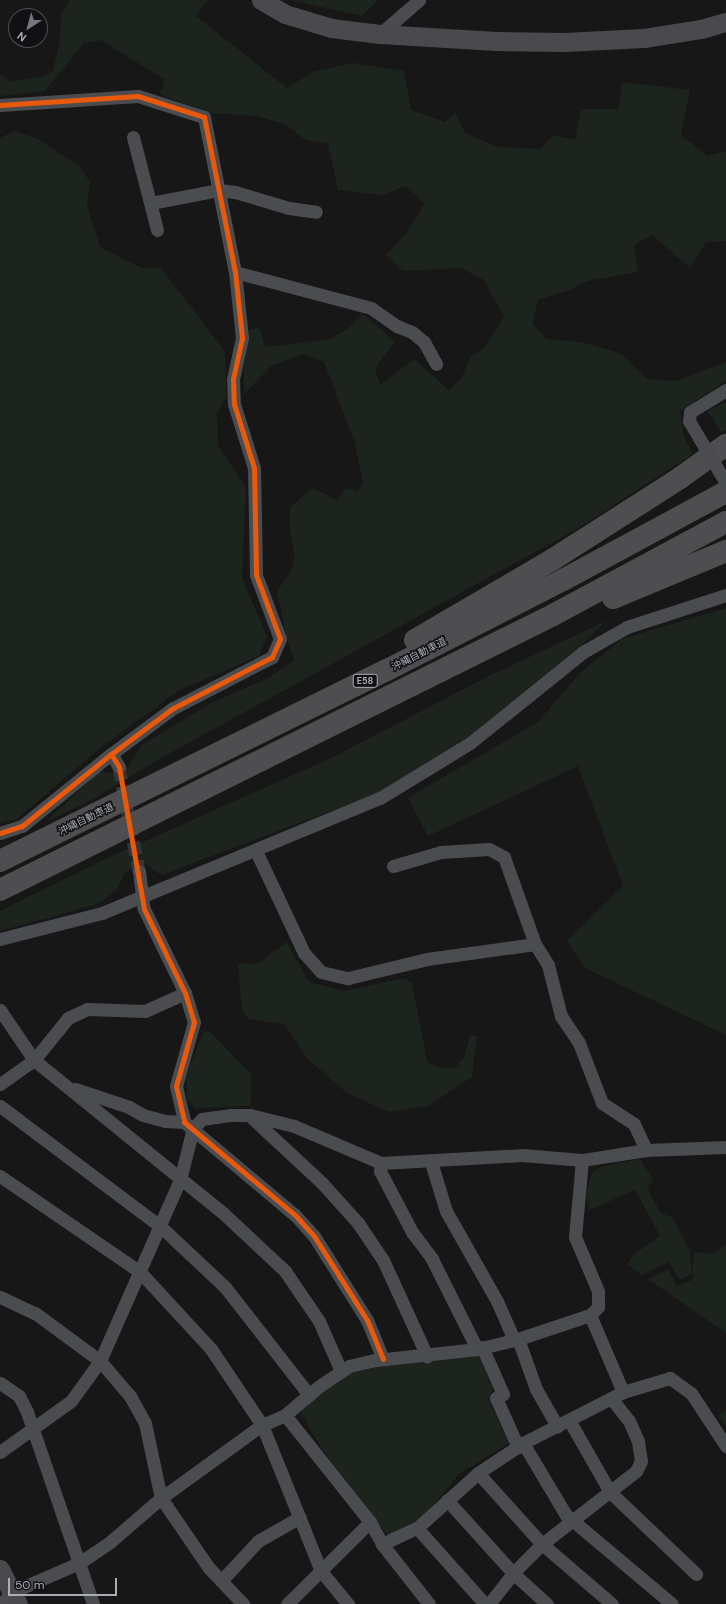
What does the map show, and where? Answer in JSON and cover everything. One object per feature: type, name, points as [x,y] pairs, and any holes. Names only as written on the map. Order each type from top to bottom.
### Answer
[{"type":"highway","points":[[387,670],[409,644],[552,560],[680,478],[726,445]]},
{"type":"highway","name":"沖縄自動車道","points":[[0,861],[387,670],[563,580],[726,492]]},
{"type":"highway","name":"E58","points":[[0,890],[553,615],[726,522]]},
{"type":"highway","points":[[553,615],[579,613],[726,551]]},
{"type":"street","points":[[261,0],[285,14],[308,22],[331,28],[380,34],[564,42],[644,38],[701,29],[726,22]]},
{"type":"street","points":[[380,34],[419,0]]},
{"type":"street","points":[[0,106],[138,96],[204,117],[234,272],[242,338],[233,379],[234,404],[254,468],[256,575],[280,639],[272,657],[173,708],[111,754],[22,826],[0,832]]},
{"type":"street","points":[[133,137],[158,230]]},
{"type":"street","points":[[151,203],[218,190],[236,192],[289,208],[316,212]]},
{"type":"street","points":[[234,272],[371,308],[397,326],[412,332],[424,342],[436,364]]},
{"type":"street","points":[[726,390],[690,412],[690,421],[726,483]]},
{"type":"street","points":[[0,939],[102,912],[140,895],[256,851],[380,798],[416,778],[470,743],[583,652],[627,627],[726,595]]},
{"type":"street","points":[[111,754],[119,767]]},
{"type":"street","points":[[392,866],[441,852],[489,849],[504,857],[535,944],[548,965],[561,1016],[579,1043],[602,1102],[634,1124],[646,1150]]},
{"type":"street","points":[[256,851],[304,953],[321,972],[348,978],[427,959],[535,944]]},
{"type":"street","points":[[0,1452],[71,1401],[100,1361],[180,1180],[188,1125],[176,1086],[194,1022],[185,993],[144,909],[140,895],[139,871]]},
{"type":"street","points":[[0,1084],[34,1060],[68,1018],[87,1009],[145,1011],[185,993]]},
{"type":"street","points":[[0,1010],[34,1060],[180,1180],[223,1213],[285,1271],[319,1321],[342,1371]]},
{"type":"street","points":[[62,1083],[83,1093],[129,1107],[143,1115],[188,1125],[296,1215],[314,1236],[367,1320],[383,1359]]},
{"type":"street","points":[[0,1106],[160,1226],[225,1287],[309,1395]]},
{"type":"street","points":[[188,1125],[202,1119],[230,1114],[250,1115],[294,1126],[381,1163],[431,1162],[522,1155],[582,1160],[646,1150],[726,1147]]},
{"type":"street","points":[[250,1115],[322,1183],[358,1224],[383,1260],[427,1356]]},
{"type":"street","points":[[0,1569],[10,1600],[79,1563],[110,1542],[161,1498],[262,1425],[285,1415],[309,1395],[349,1366],[383,1359],[427,1356],[479,1348],[516,1340],[590,1315],[598,1307],[598,1291],[575,1237],[582,1160]]},
{"type":"street","points":[[431,1162],[446,1211],[496,1301],[516,1340],[536,1389],[557,1426]]},
{"type":"street","points":[[381,1163],[380,1171],[412,1232],[432,1259],[503,1394],[496,1398],[520,1445],[566,1515],[672,1604]]},
{"type":"street","points":[[0,1176],[140,1272],[211,1349],[262,1425],[321,1571],[348,1604]]},
{"type":"street","points":[[0,1297],[36,1313],[100,1361],[130,1396],[145,1423],[161,1498],[208,1568],[243,1604]]},
{"type":"street","points":[[590,1315],[623,1392]]},
{"type":"street","points":[[382,1544],[417,1528],[478,1473],[520,1445],[623,1392],[670,1378],[691,1393],[726,1446]]},
{"type":"street","points":[[0,1383],[19,1396],[27,1412],[93,1604]]},
{"type":"street","points":[[488,1604],[513,1573],[542,1544],[636,1471],[641,1461],[638,1441],[629,1422],[611,1398]]},
{"type":"street","points":[[285,1415],[370,1522],[382,1544],[429,1604]]},
{"type":"street","points":[[569,1420],[610,1492],[696,1574]]},
{"type":"street","points":[[478,1473],[542,1544],[612,1604]]},
{"type":"street","points":[[447,1500],[513,1573],[547,1604]]},
{"type":"street","points":[[221,1580],[258,1541],[300,1517]]},
{"type":"street","points":[[287,1604],[370,1522]]},
{"type":"street","points":[[417,1528],[485,1604]]},
{"type":"shaded area","points":[[70,0],[208,0],[196,16],[287,88],[313,72],[353,63],[404,71],[411,110],[445,122],[455,112],[465,133],[498,147],[541,149],[553,135],[575,140],[581,109],[619,109],[622,82],[690,90],[681,135],[707,156],[726,151],[726,241],[706,242],[690,268],[652,235],[634,245],[638,272],[587,281],[572,289],[538,300],[532,323],[546,339],[581,342],[620,353],[647,379],[676,381],[726,362],[726,381],[680,411],[684,437],[693,454],[575,530],[154,762],[93,799],[45,822],[99,772],[114,773],[128,767],[142,745],[211,703],[270,677],[294,660],[286,636],[277,591],[292,570],[295,555],[290,530],[290,507],[313,488],[337,500],[346,488],[357,492],[363,483],[354,440],[324,362],[304,354],[271,366],[244,394],[244,368],[250,330],[259,327],[265,347],[330,339],[347,329],[363,314],[395,341],[375,369],[380,385],[414,359],[449,390],[462,377],[470,357],[484,348],[504,317],[484,280],[461,268],[403,271],[386,255],[403,237],[425,204],[406,186],[382,195],[338,190],[328,144],[306,140],[286,125],[258,116],[210,113],[160,94],[164,79],[100,40],[84,43],[45,91],[0,96],[0,74],[10,81],[41,77],[53,71],[60,41],[61,14]]},
{"type":"shaded area","points":[[290,0],[378,0],[362,16]]},
{"type":"shaded area","points":[[14,131],[38,139],[79,166],[90,182],[87,205],[100,247],[141,268],[161,268],[225,352],[226,398],[217,413],[218,445],[246,488],[242,577],[267,637],[259,656],[178,691],[99,749],[17,819],[0,823],[0,138]]},
{"type":"shaded area","points":[[726,402],[726,430],[722,433],[707,411]]},
{"type":"shaded area","points":[[726,608],[726,1035],[585,968],[567,941],[623,886],[578,766],[428,836],[408,798],[538,722],[580,673],[622,639]]},
{"type":"shaded area","points":[[606,621],[579,648],[466,738],[376,794],[161,875],[143,862],[125,872],[117,889],[98,904],[0,931],[0,911],[103,860],[331,758],[489,676]]},
{"type":"shaded area","points":[[287,942],[309,982],[344,991],[404,978],[412,983],[427,1061],[436,1067],[455,1068],[464,1057],[470,1035],[477,1036],[472,1077],[428,1106],[389,1112],[347,1093],[307,1058],[285,1025],[249,1019],[242,1011],[238,963],[257,964]]},
{"type":"shaded area","points":[[203,1031],[210,1032],[252,1075],[250,1106],[195,1108],[187,1099],[186,1077]]},
{"type":"shaded area","points":[[640,1159],[653,1179],[647,1189],[661,1213],[672,1217],[689,1248],[692,1273],[694,1252],[714,1254],[726,1244],[726,1333],[648,1279],[668,1269],[677,1286],[692,1280],[693,1274],[680,1279],[668,1262],[642,1275],[627,1264],[633,1255],[660,1236],[635,1190],[589,1210],[586,1194],[592,1173],[600,1167]]},
{"type":"shaded area","points":[[478,1355],[493,1389],[488,1399],[509,1443],[459,1474],[424,1516],[388,1536],[321,1448],[299,1409],[349,1371],[373,1364]]},
{"type":"shaded area","points":[[726,1409],[726,1426],[718,1416]]},
{"type":"tunnel","points":[[119,767],[139,871]]},
{"type":"cycle path","points":[[0,105],[138,96],[204,117],[235,272],[242,338],[233,379],[234,404],[254,468],[256,575],[280,639],[272,657],[173,708],[111,754]]},
{"type":"cycle path","points":[[0,833],[22,826],[111,754],[119,767],[144,909],[185,993],[194,1022],[176,1086],[184,1122],[295,1215],[314,1236],[367,1320],[383,1359]]}]
